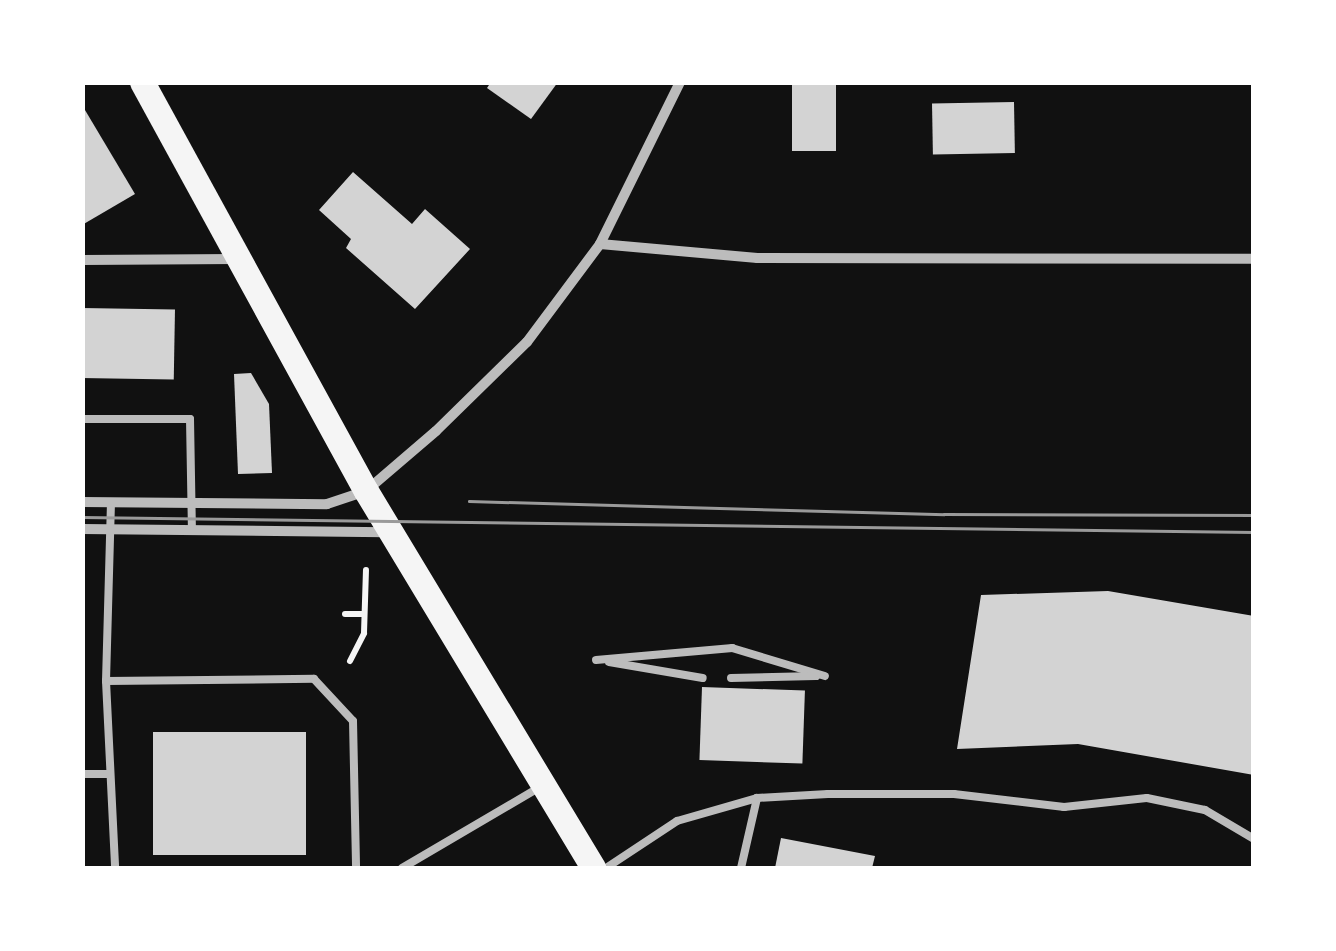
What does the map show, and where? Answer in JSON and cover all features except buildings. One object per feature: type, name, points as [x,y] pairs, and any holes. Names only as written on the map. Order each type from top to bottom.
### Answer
[{"type":"main road","points":[[142,82],[366,491],[592,868]]},
{"type":"street","points":[[82,502],[327,504],[366,491],[436,431],[526,342],[600,244],[680,82]]},
{"type":"street","points":[[600,244],[757,258],[1254,259]]},
{"type":"street","points":[[82,260],[241,259]]},
{"type":"street","points":[[82,529],[391,532]]},
{"type":"lane","points":[[82,419],[190,419],[192,530]]},
{"type":"lane","points":[[111,502],[106,681],[114,868]]},
{"type":"lane","points":[[703,678],[596,660],[732,648],[825,676],[731,678]]},
{"type":"lane","points":[[106,681],[314,679],[353,721],[356,868]]},
{"type":"lane","points":[[82,774],[110,774]]},
{"type":"lane","points":[[402,868],[544,786]]},
{"type":"lane","points":[[606,868],[677,821],[757,798],[939,794],[1064,807],[1146,798],[1205,810],[1254,838]]},
{"type":"lane","points":[[742,868],[757,798]]},
{"type":"path","points":[[350,660],[364,633],[366,570]]},
{"type":"path","points":[[344,614],[364,614]]},
{"type":"tram line","points":[[469,501],[944,514],[1254,515]]},
{"type":"tram line","points":[[82,517],[1254,532]]}]
